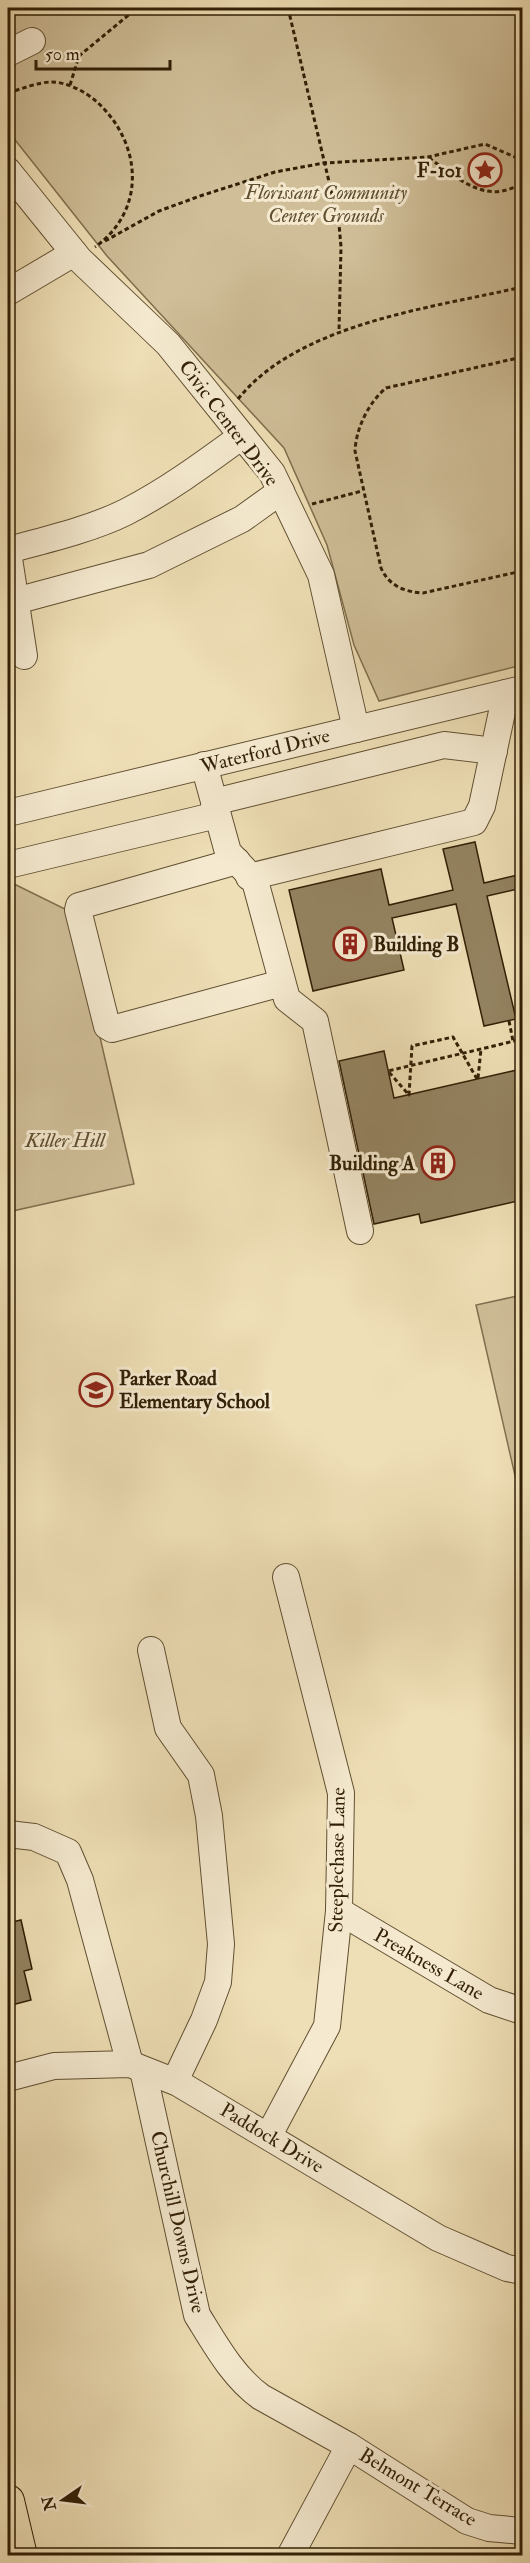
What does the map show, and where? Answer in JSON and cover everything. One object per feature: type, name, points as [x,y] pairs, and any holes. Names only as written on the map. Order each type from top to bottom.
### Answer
[{"type":"main road","points":[[8,2501],[21,2556]]},
{"type":"street","points":[[8,53],[32,41]]},
{"type":"street","name":"Civic Center Drive","points":[[8,171],[77,256],[168,344],[272,473],[321,575],[356,729]]},
{"type":"street","points":[[8,292],[77,256]]},
{"type":"street","points":[[24,657],[11,602],[8,551],[125,513],[188,475],[242,435]]},
{"type":"street","points":[[11,602],[149,565],[242,519],[285,501]]},
{"type":"street","points":[[282,983],[112,1029],[107,1026],[78,910],[79,906],[243,869],[474,822],[482,806],[494,751],[514,691]]},
{"type":"street","name":"Waterford Drive","points":[[8,813],[514,691]]},
{"type":"street","points":[[8,865],[444,745],[494,751]]},
{"type":"street","points":[[204,765],[228,852],[255,881],[286,999],[315,1021],[360,1231]]},
{"type":"street","name":"Steeplechase Lane","points":[[269,2135],[327,2025],[339,1911],[341,1792],[285,1577]]},
{"type":"street","points":[[151,1650],[168,1728],[201,1775],[210,1816],[221,1944],[218,1982],[204,2020],[174,2081]]},
{"type":"street","name":"Churchill Downs Drive","points":[[8,1834],[34,1837],[68,1852],[80,1880],[136,2067],[197,2315],[216,2346],[249,2389],[350,2446]]},
{"type":"street","name":"Preakness Lane","points":[[339,1911],[489,2000],[522,2011]]},
{"type":"street","name":"Paddock Drive","points":[[8,2078],[54,2066],[136,2067],[174,2081],[269,2135],[438,2238],[507,2268],[522,2271]]},
{"type":"street","points":[[290,2556],[350,2446]]},
{"type":"street","name":"Belmont Terrace","points":[[350,2446],[467,2521],[489,2528],[522,2530]]},
{"type":"path","points":[[70,86],[79,56],[137,8]]},
{"type":"path","points":[[288,8],[339,224],[341,247],[339,331]]},
{"type":"path","points":[[8,93],[52,82],[70,86],[90,96],[109,113],[127,141],[132,164],[133,193],[119,223],[105,241]]},
{"type":"path","points":[[77,256],[159,211],[275,172],[324,163],[428,157],[485,144],[522,160]]},
{"type":"path","points":[[428,157],[468,184],[485,192],[499,192],[522,182]]},
{"type":"path","points":[[225,415],[248,386],[271,369],[303,348],[339,331],[522,287]]},
{"type":"path","points":[[522,357],[386,388],[372,402],[355,440],[356,461],[362,491],[381,568],[386,579],[403,589],[423,593],[522,572]]},
{"type":"path","points":[[285,501],[362,491]]},
{"type":"path","points":[[509,1021],[513,1041]]},
{"type":"path","points":[[481,1049],[477,1079],[463,1053],[453,1036],[412,1047],[410,1066],[410,1095],[388,1071],[410,1066],[463,1053],[522,1039]]},
{"type":"green space","name":"Florissant Community Center Grounds","points":[[8,8],[522,8],[522,665],[379,701],[354,645],[327,545],[284,448],[107,256],[8,131]]},
{"type":"green space","name":"Killer Hill","points":[[8,881],[71,912],[134,1184],[8,1212]]},
{"type":"green space","points":[[522,1295],[522,1479],[516,1480],[476,1305]]},
{"type":"building","points":[[475,842],[484,883],[522,874],[522,888],[487,896],[516,1019],[484,1026],[456,904],[392,918],[404,970],[313,991],[289,890],[381,869],[389,905],[453,890],[443,849]]},
{"type":"building","name":"Building A","points":[[384,1051],[394,1098],[517,1070],[522,1093],[522,1200],[421,1223],[419,1214],[374,1224],[339,1061]]},
{"type":"building","points":[[21,1920],[32,1969],[24,1971],[31,2000],[8,2006],[8,1923]]},
{"type":"place","name":"F-101","points":[[485,170]]},
{"type":"place","name":"Building B","points":[[350,944]]},
{"type":"place","name":"Building A","points":[[438,1163]]},
{"type":"place","name":"Parker Road Elementary School","points":[[96,1390]]}]
